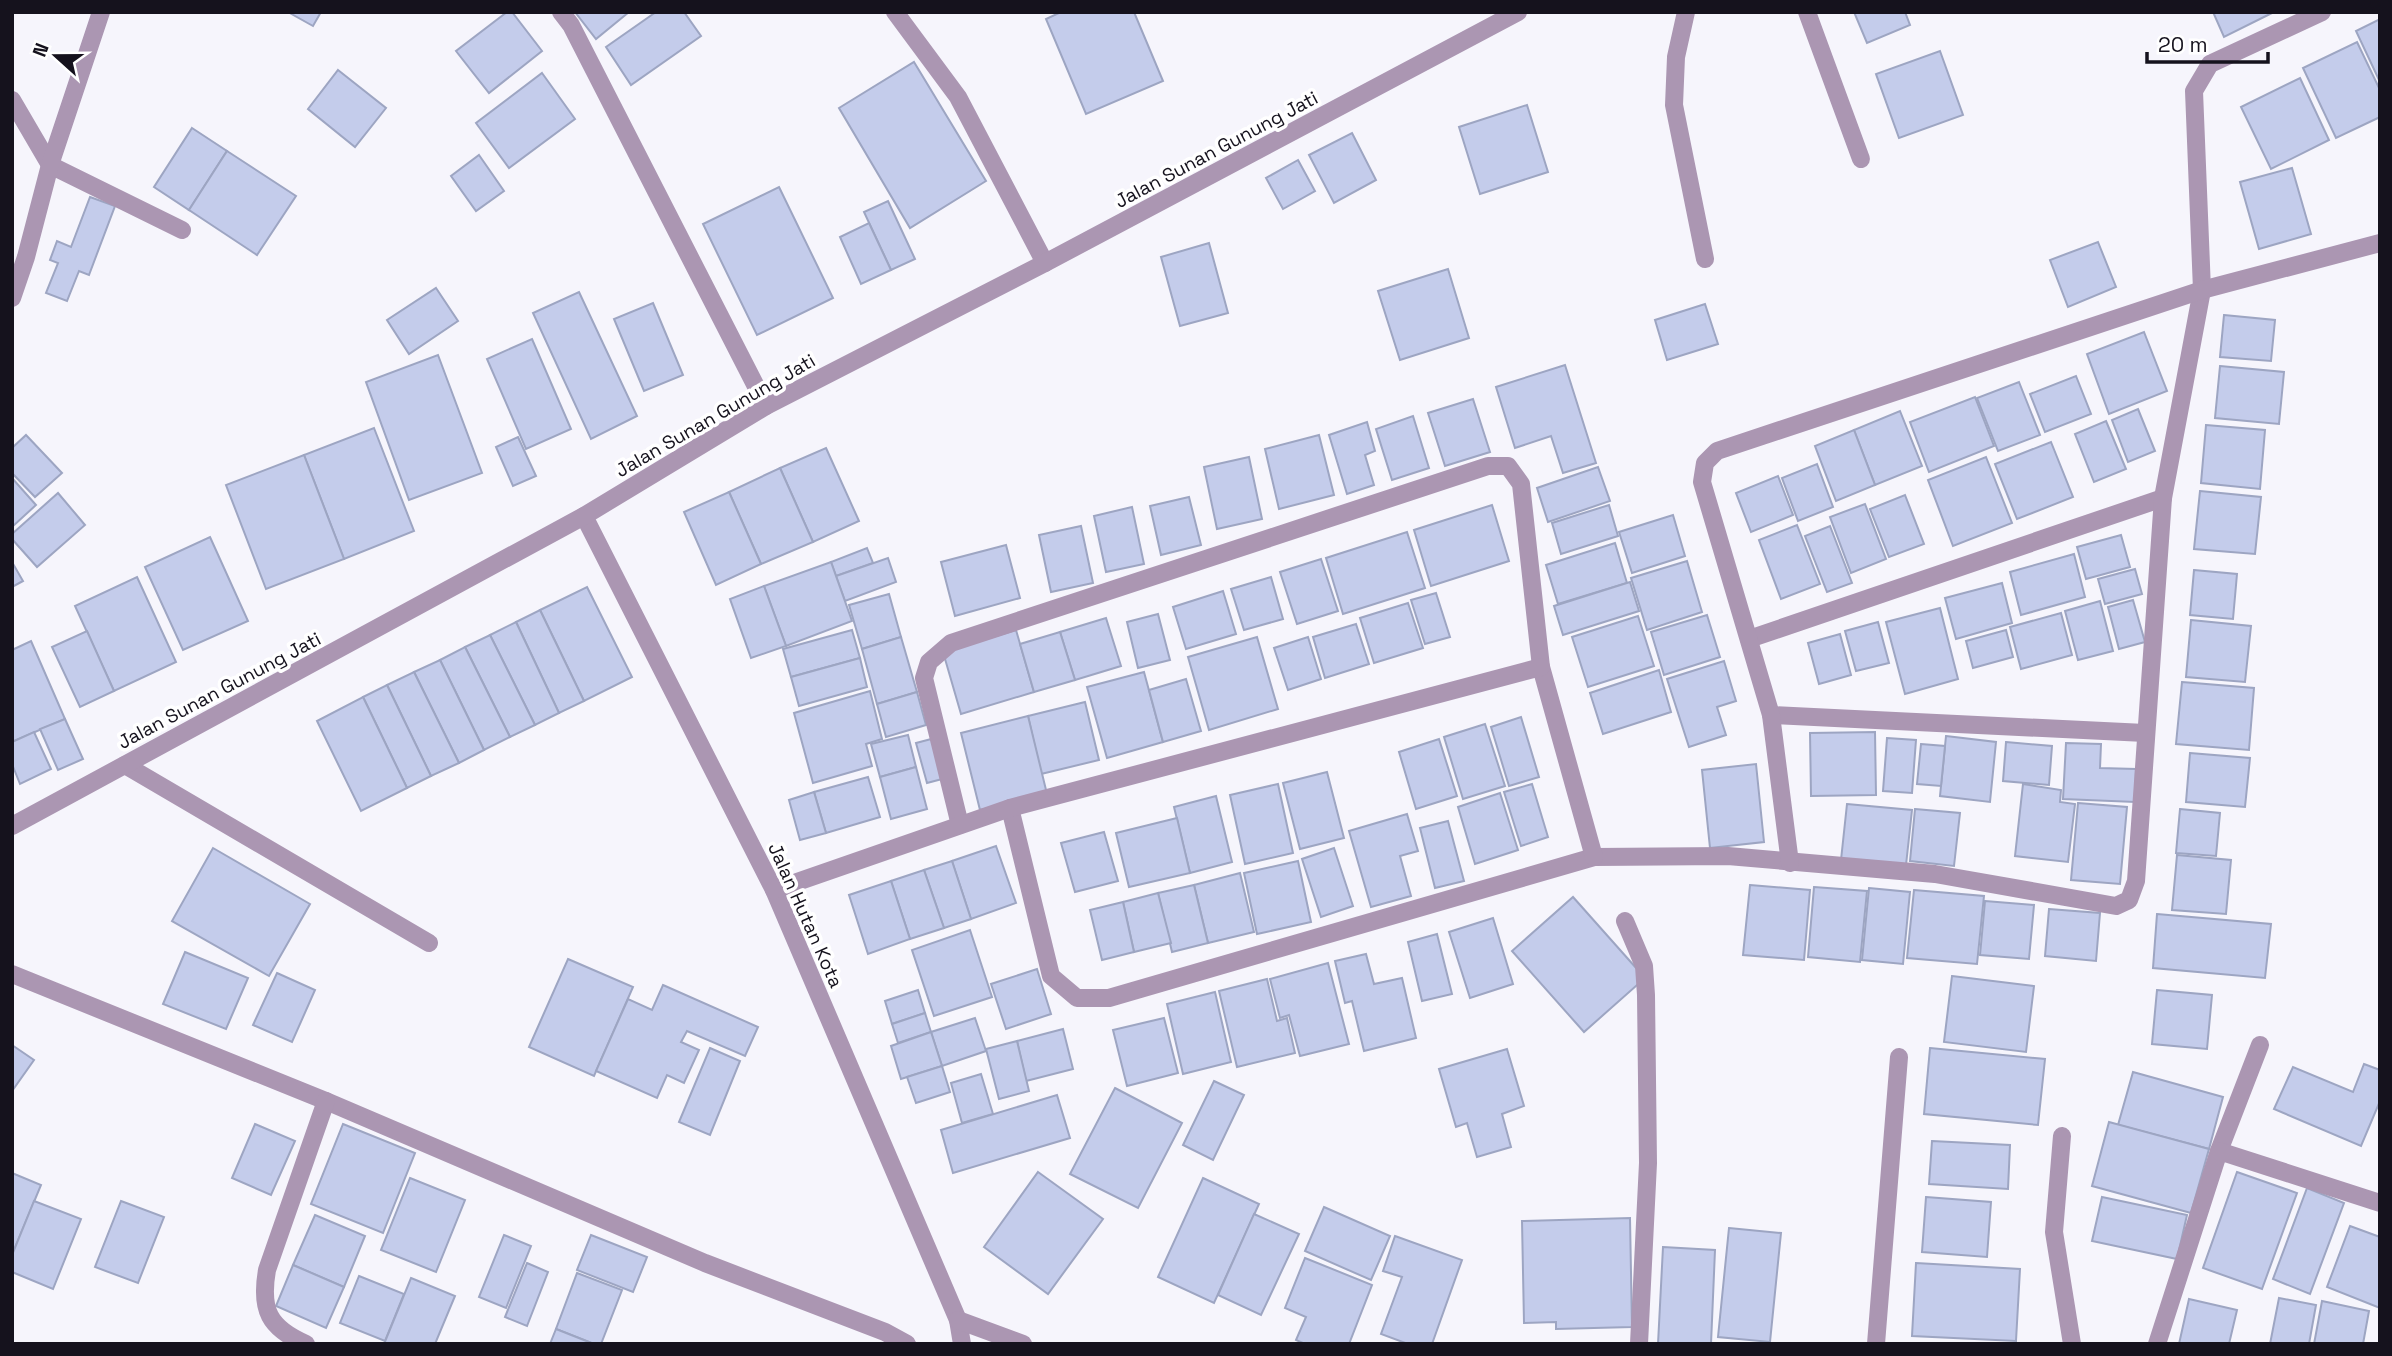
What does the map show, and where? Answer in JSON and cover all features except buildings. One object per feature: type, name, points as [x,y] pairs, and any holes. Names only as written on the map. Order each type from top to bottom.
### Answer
[{"type":"street","points":[[12,298],[26,257],[50,165],[101,12]]},
{"type":"street","points":[[561,12],[571,25],[766,406]]},
{"type":"street","points":[[895,12],[958,97],[1045,264]]},
{"type":"street","name":"Jalan Sunan Gunung Jati","points":[[12,827],[584,516],[766,406],[1045,264],[1518,12]]},
{"type":"street","points":[[1686,12],[1676,57],[1674,105],[1705,259]]},
{"type":"street","points":[[1807,12],[1861,159]]},
{"type":"street","points":[[1010,808],[1051,976],[1077,998],[1109,998],[1594,857],[1728,856],[1936,874],[2116,906],[2129,900],[2136,881],[2163,498],[2202,290],[2194,91],[2210,64],[2322,12]]},
{"type":"street","points":[[12,100],[50,165],[182,230]]},
{"type":"street","points":[[1790,863],[1771,715],[1702,482],[1705,463],[1717,451],[2202,290],[2380,243]]},
{"type":"street","points":[[960,825],[924,678],[929,662],[951,643],[1488,466],[1508,467],[1521,484],[1541,667],[1594,857]]},
{"type":"street","points":[[1749,639],[2163,498]]},
{"type":"street","name":"Jalan Hutan Kota","points":[[584,516],[774,890],[958,1320],[961,1344]]},
{"type":"street","points":[[774,890],[1010,808],[1541,667]]},
{"type":"street","points":[[1771,715],[2145,733]]},
{"type":"street","points":[[125,765],[429,943]]},
{"type":"street","points":[[1625,921],[1644,966],[1646,995],[1648,1163],[1639,1344]]},
{"type":"street","points":[[12,974],[326,1101],[705,1263],[885,1332],[907,1344]]},
{"type":"street","points":[[2157,1344],[2219,1150],[2260,1045]]},
{"type":"street","points":[[1876,1344],[1899,1057]]},
{"type":"street","points":[[306,1344],[286,1335],[273,1322],[265,1305],[264,1290],[267,1270],[326,1101]]},
{"type":"street","points":[[2062,1136],[2054,1232],[2072,1344]]},
{"type":"street","points":[[2219,1150],[2380,1203]]},
{"type":"street","points":[[958,1320],[1023,1344]]}]
